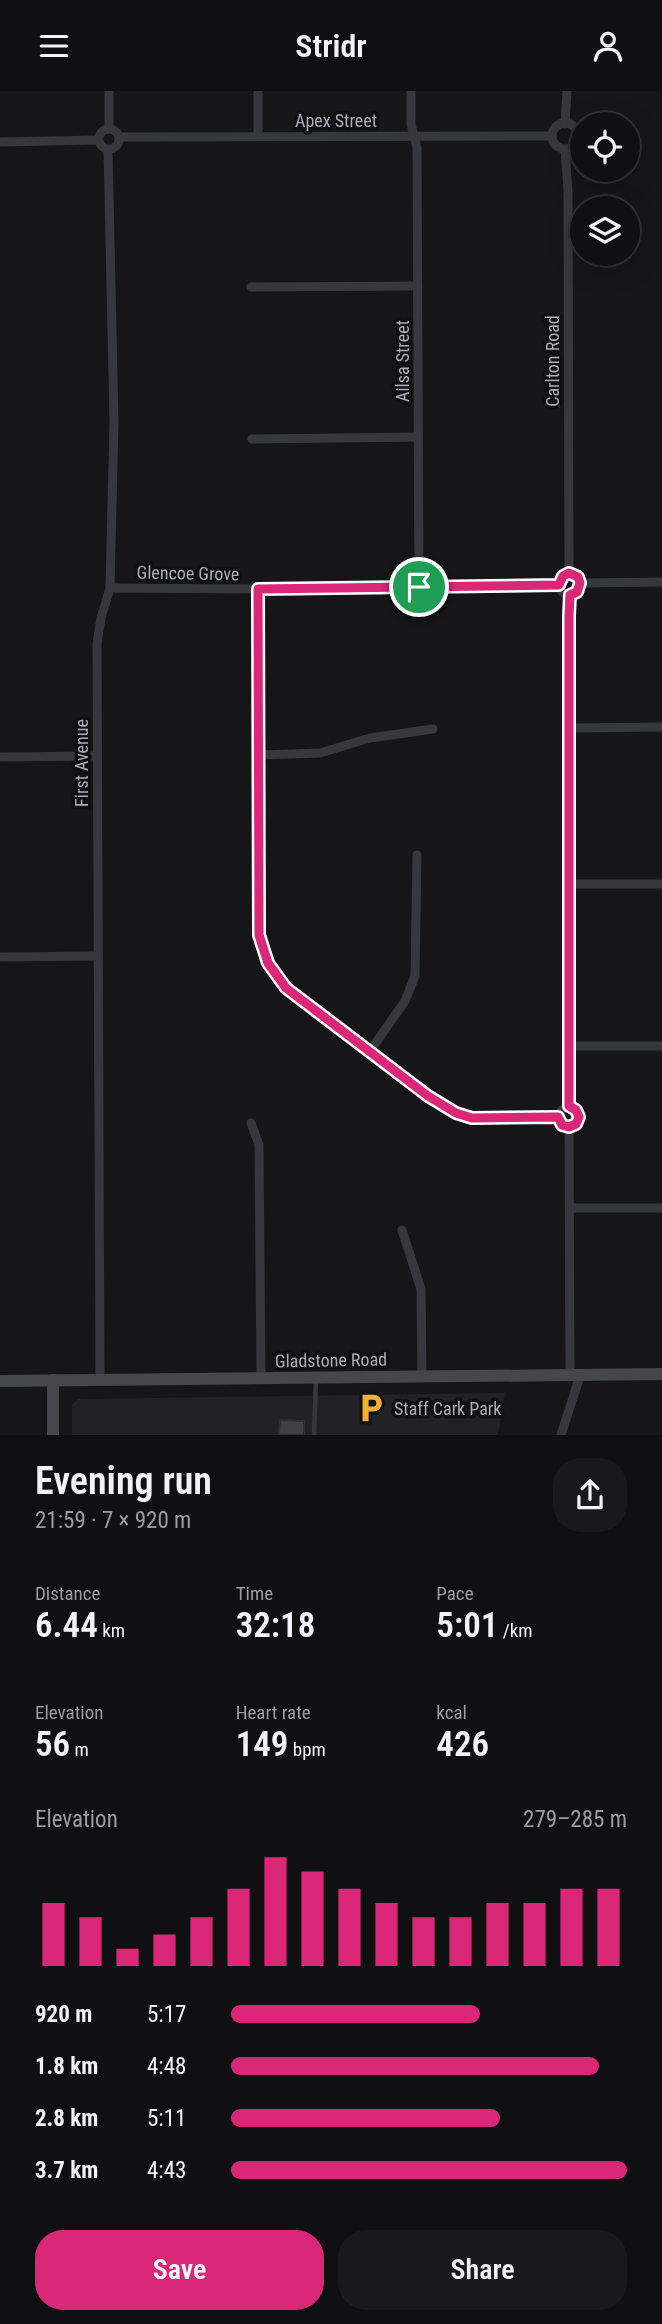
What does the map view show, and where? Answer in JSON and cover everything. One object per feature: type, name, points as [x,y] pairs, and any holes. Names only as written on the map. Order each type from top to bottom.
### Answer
[{"type":"main road","name":"Gladstone Road","points":[[0,1381],[662,1374]]},
{"type":"main road","points":[[53,1380],[53,1435]]},
{"type":"street","points":[[109,91],[109,128]]},
{"type":"street","points":[[258,91],[258,136]]},
{"type":"street","name":"Ailsa Street","points":[[411,91],[411,124],[417,148],[419,587]]},
{"type":"street","points":[[565,124],[567,91]]},
{"type":"street","points":[[565,124],[573,127],[578,135],[575,143],[565,149],[557,146],[552,136],[555,128],[565,124]]},
{"type":"street","points":[[109,128],[117,132],[119,137],[115,147],[108,149],[98,140],[102,130],[109,128]]},
{"type":"street","name":"Apex Street","points":[[119,137],[552,136]]},
{"type":"street","points":[[0,142],[98,140]]},
{"type":"street","name":"First Avenue","points":[[100,1379],[97,644],[110,587],[114,422],[108,149]]},
{"type":"street","name":"Carlton Road","points":[[565,149],[568,191],[569,573]]},
{"type":"street","points":[[251,287],[418,286]]},
{"type":"street","points":[[252,439],[418,437]]},
{"type":"street","points":[[569,573],[578,577],[580,583],[577,592],[570,595],[564,593],[559,585],[563,576],[569,573]]},
{"type":"street","points":[[580,583],[662,582]]},
{"type":"street","name":"Glencoe Grove","points":[[110,587],[258,589],[559,585]]},
{"type":"street","points":[[258,589],[259,935],[268,963],[286,988],[428,1096],[456,1113],[472,1118],[558,1117]]},
{"type":"street","points":[[569,1106],[570,595]]},
{"type":"street","points":[[570,728],[662,727]]},
{"type":"street","points":[[259,755],[320,753],[370,738],[433,729]]},
{"type":"street","points":[[0,757],[97,756]]},
{"type":"street","points":[[370,1051],[405,1001],[415,976],[416,855]]},
{"type":"street","points":[[569,884],[662,884]]},
{"type":"street","points":[[0,957],[98,955]]},
{"type":"street","points":[[570,1046],[662,1046]]},
{"type":"street","points":[[569,1106],[576,1110],[579,1117],[576,1124],[569,1127],[562,1125],[558,1117],[561,1109],[569,1106]]},
{"type":"street","points":[[250,1123],[259,1145],[261,1379]]},
{"type":"street","points":[[561,1435],[575,1375],[569,1127]]},
{"type":"street","points":[[571,1208],[662,1208]]},
{"type":"street","points":[[402,1230],[421,1289],[422,1377]]},
{"type":"lane","points":[[314,1435],[316,1378]]},
{"type":"shaded area","points":[[505,1393],[498,1435],[72,1435],[72,1405],[78,1399]]},
{"type":"building","points":[[280,1420],[304,1421],[304,1435],[279,1435]]},
{"type":"place","name":"Staff Cark Park","points":[[371,1408]]},
{"type":"route","points":[[569,573],[575,575],[580,583],[579,590],[570,595],[569,616],[569,1106],[579,1114],[573,1126],[562,1125],[558,1117],[472,1118],[442,1106],[286,988],[268,963],[263,950],[259,935],[258,589],[419,587],[559,585],[563,576],[569,573]]}]
